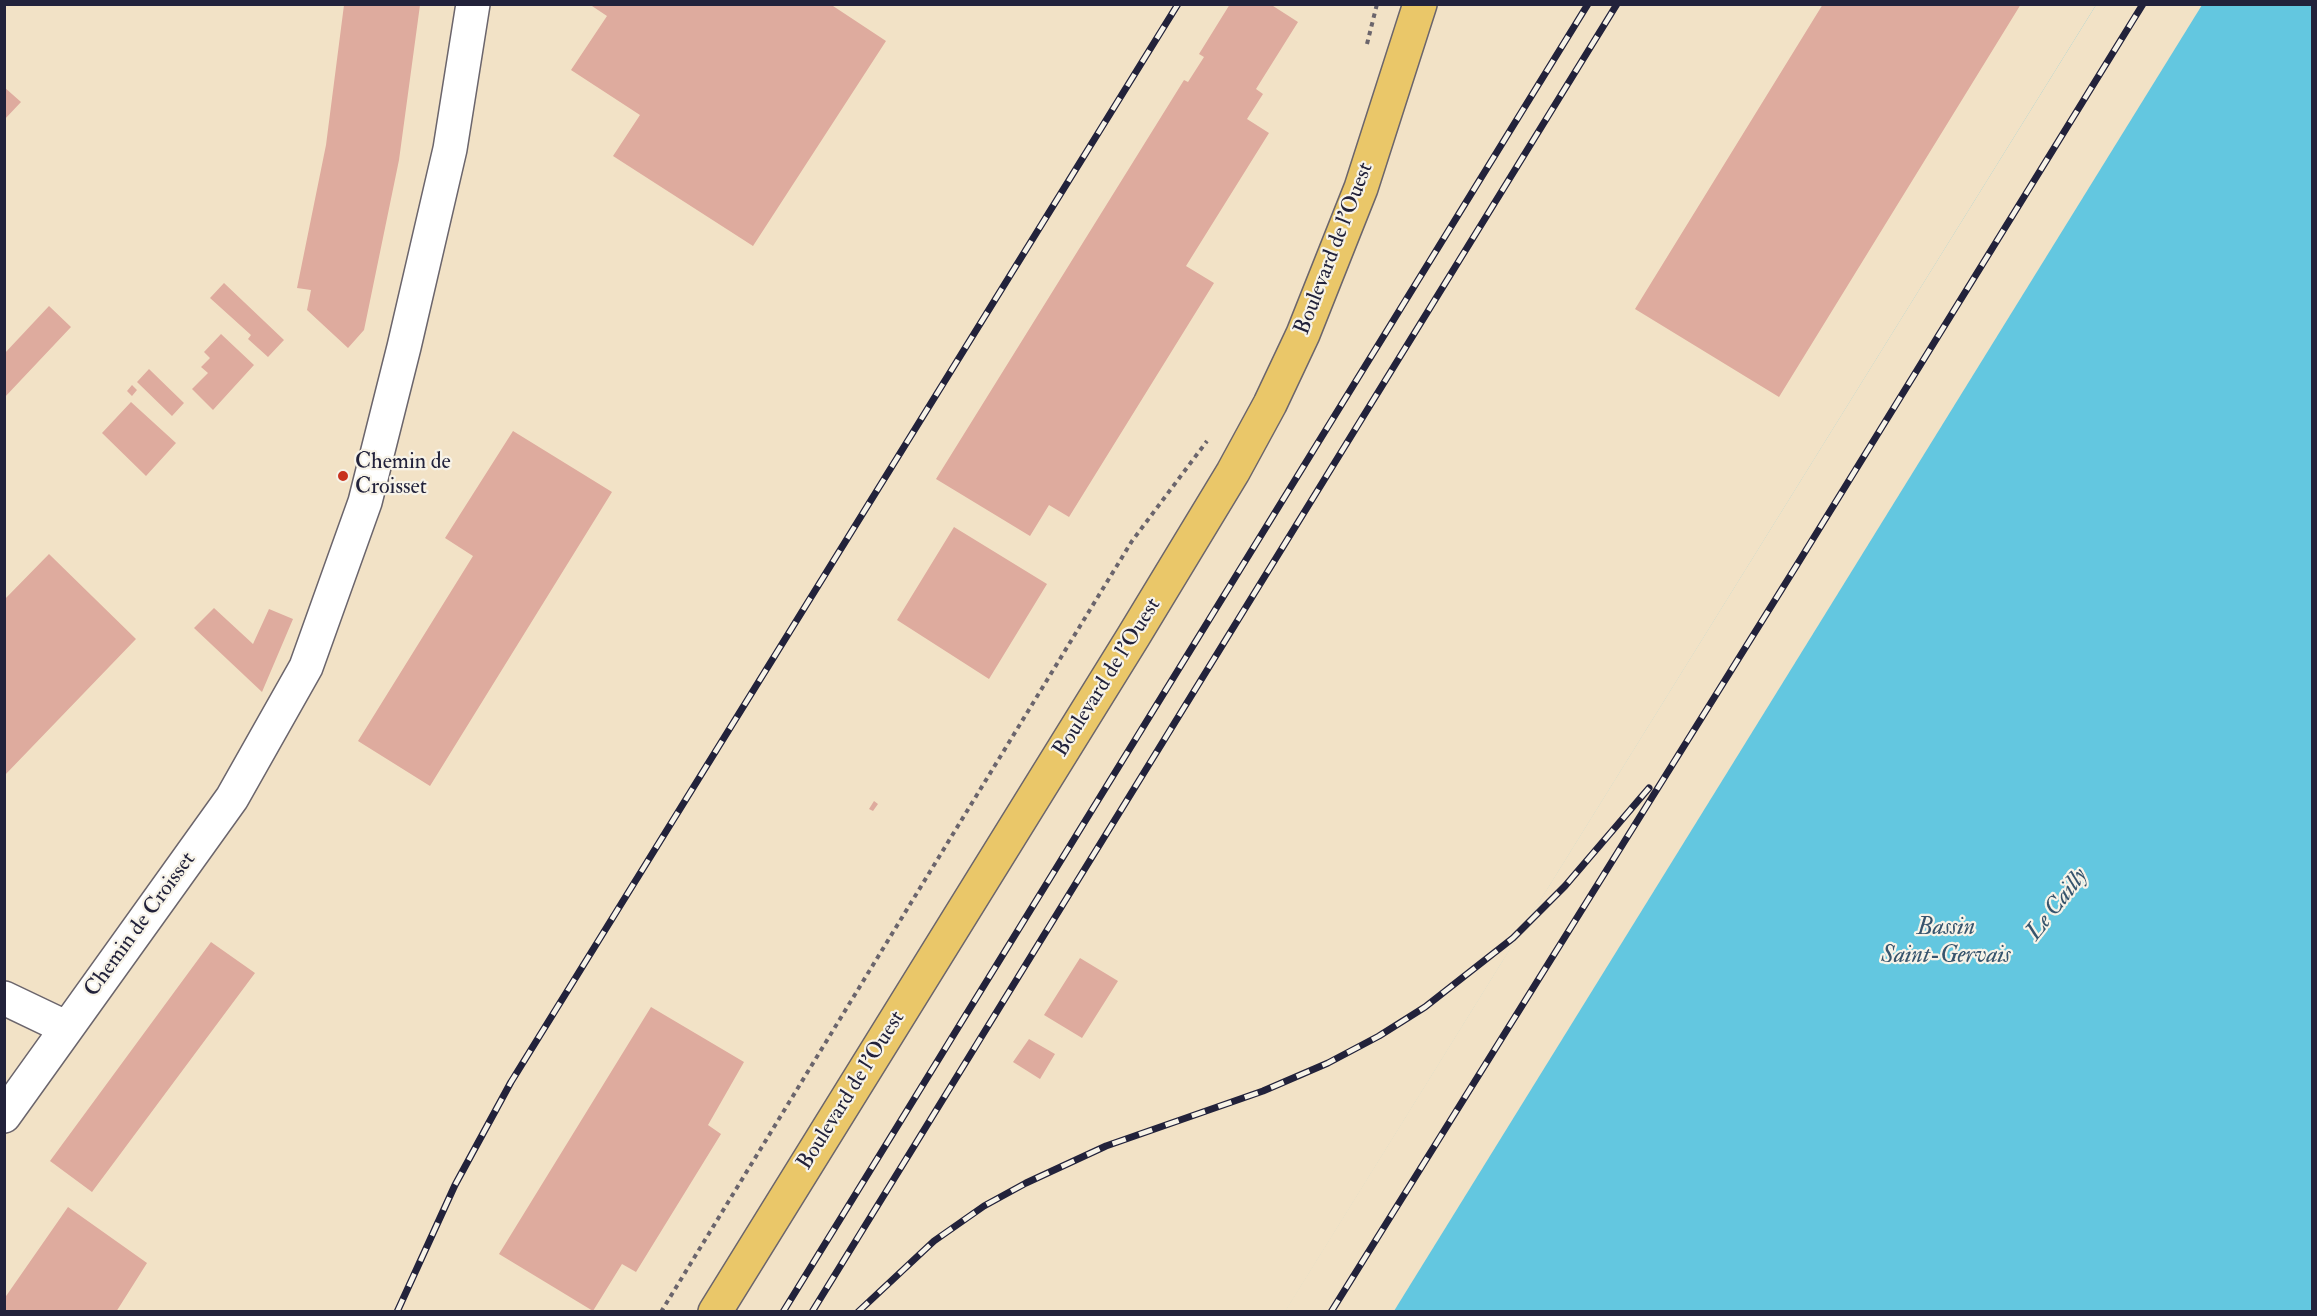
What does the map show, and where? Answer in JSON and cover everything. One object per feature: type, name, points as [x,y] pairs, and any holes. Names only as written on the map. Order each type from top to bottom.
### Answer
[{"type":"main road","name":"Boulevard de l'Ouest","points":[[715,1311],[1133,637],[1265,414],[1303,334],[1361,188],[1420,4]]},
{"type":"street","name":"Chemin de Croisset","points":[[6,1110],[68,1028],[232,798],[306,667],[364,502],[404,347],[450,149],[473,4]]},
{"type":"street","points":[[4,999],[68,1028]]},
{"type":"path","points":[[1366,49],[1377,4]]},
{"type":"path","points":[[661,1311],[1132,541],[1209,439]]},
{"type":"water","name":"Bassin Saint-Gervais","points":[[2096,5],[2312,5],[2312,1311],[1285,1312]]},
{"type":"pier","points":[[2096,5],[2202,5],[1394,1311],[1285,1311]]},
{"type":"building","points":[[589,4],[830,4],[886,41],[753,246],[613,156],[640,115],[571,70],[607,16]]},
{"type":"building","points":[[1230,4],[1270,4],[1298,22],[1256,89],[1263,94],[1247,119],[1269,133],[1186,266],[1214,283],[1069,517],[1049,505],[1030,536],[936,479],[1184,80],[1188,82],[1204,57],[1199,54]]},
{"type":"building","points":[[1823,4],[2021,4],[1779,397],[1635,309]]},
{"type":"building","points":[[344,5],[420,5],[399,160],[364,330],[348,348],[307,310],[311,290],[297,288],[326,145]]},
{"type":"building","points":[[4,87],[21,102],[4,120]]},
{"type":"building","points":[[224,283],[284,340],[268,357],[248,339],[251,335],[210,298]]},
{"type":"building","points":[[49,306],[71,327],[4,398],[4,354]]},
{"type":"building","points":[[221,334],[254,365],[213,410],[192,389],[208,373],[201,367],[210,358],[204,352]]},
{"type":"building","points":[[149,369],[184,403],[172,416],[137,382]]},
{"type":"building","points":[[132,385],[137,390],[132,396],[127,391]]},
{"type":"building","points":[[131,402],[176,443],[146,476],[102,433]]},
{"type":"building","points":[[513,431],[612,492],[430,786],[358,741],[473,556],[445,538]]},
{"type":"building","points":[[954,527],[1047,584],[989,679],[897,620]]},
{"type":"building","points":[[49,554],[136,639],[4,776],[4,600]]},
{"type":"building","points":[[214,608],[253,644],[269,609],[293,619],[262,692],[194,628]]},
{"type":"building","points":[[874,801],[878,804],[873,811],[869,809]]},
{"type":"building","points":[[211,942],[255,973],[92,1192],[50,1161]]},
{"type":"building","points":[[1080,958],[1118,981],[1082,1038],[1044,1015]]},
{"type":"building","points":[[651,1007],[744,1062],[708,1125],[721,1134],[636,1272],[622,1264],[593,1311],[499,1254]]},
{"type":"building","points":[[1029,1039],[1055,1054],[1040,1079],[1013,1062]]},
{"type":"building","points":[[68,1207],[147,1263],[116,1312],[4,1312],[4,1299]]},
{"type":"railway","points":[[397,1312],[455,1185],[511,1082],[1178,4]]},
{"type":"railway","points":[[783,1312],[1588,4]]},
{"type":"railway","points":[[812,1312],[1617,4]]},
{"type":"railway","points":[[1331,1312],[1795,568],[2143,4]]},
{"type":"railway","points":[[858,1312],[934,1241],[984,1206],[1026,1183],[1106,1146],[1263,1091],[1328,1063],[1379,1036],[1425,1007],[1513,938],[1565,886],[1649,788]]},
{"type":"place","name":"Chemin de Croisset","points":[[343,476]]},
{"type":"water label","name":"Le Cailly","points":[[2058,905]]}]
